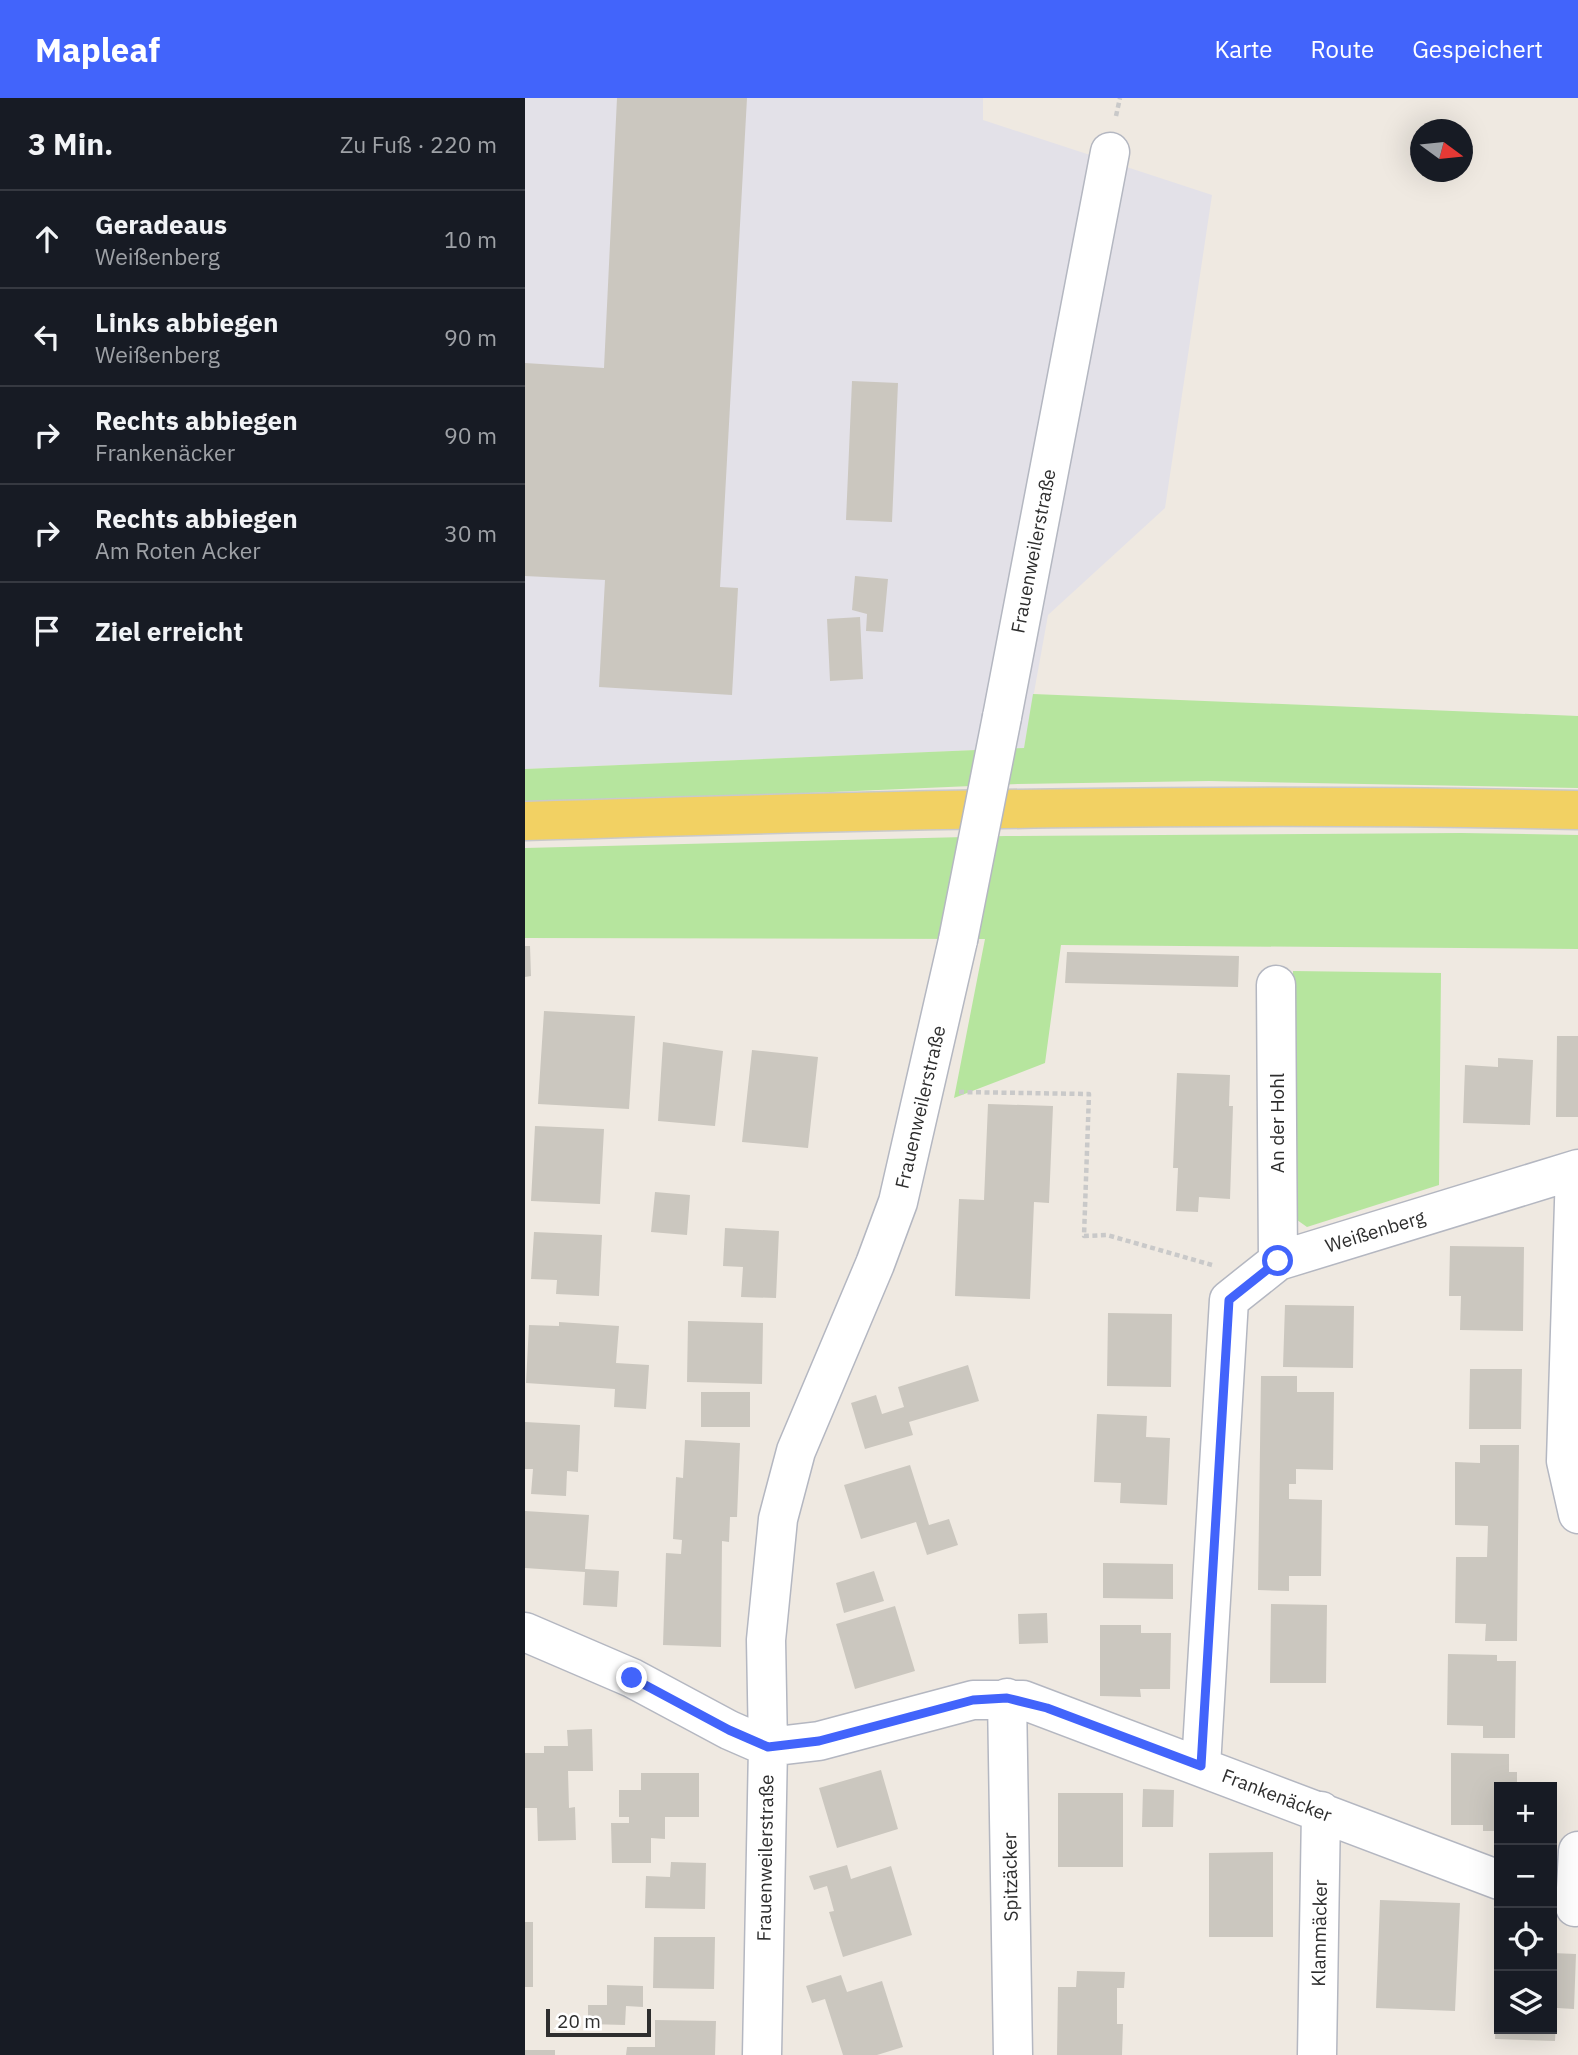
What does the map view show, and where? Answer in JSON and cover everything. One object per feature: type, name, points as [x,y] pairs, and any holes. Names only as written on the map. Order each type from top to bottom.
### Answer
[{"type":"main road","points":[[525,821],[886,810],[1190,805],[1578,810]]},
{"type":"street","name":"Frauenweilerstraße","points":[[762,2055],[768,1747],[766,1640],[778,1519],[784,1486],[898,1202],[958,940],[1110,152]]},
{"type":"street","name":"An der Hohl","points":[[1265,1271],[1276,985]]},
{"type":"street","name":"Weißenberg","points":[[1201,1766],[1229,1300],[1265,1271],[1576,1170]]},
{"type":"street","points":[[1576,1170],[1566,1461],[1577,1511]]},
{"type":"street","points":[[525,1632],[632,1678],[729,1730],[768,1747]]},
{"type":"street","name":"Frankenäcker","points":[[768,1747],[819,1741],[973,1700],[1007,1698],[1047,1708],[1494,1878]]},
{"type":"street","name":"Spitzäcker","points":[[1007,1698],[1013,2055]]},
{"type":"street","name":"Klammäcker","points":[[1317,2055],[1321,1811]]},
{"type":"street","points":[[1568,1905],[1578,1851]]},
{"type":"path","points":[[923,1090],[1089,1094],[1084,1236],[1107,1236],[1265,1271]]},
{"type":"shaded area","points":[[525,98],[983,98],[983,120],[1212,195],[1165,508],[1048,615],[1024,748],[525,769]]},
{"type":"green space","points":[[1033,694],[1578,716],[1578,788],[1209,781],[1018,784],[525,805],[525,769],[1024,748]]},
{"type":"green space","points":[[1461,833],[1578,835],[1578,949],[1061,945],[1045,1063],[954,1098],[985,939],[525,938],[525,848],[1006,836]]},
{"type":"green space","points":[[1293,971],[1441,973],[1439,1185],[1307,1227],[1290,1215]]},
{"type":"building","points":[[617,98],[747,98],[720,587],[738,588],[732,695],[599,687],[605,580],[525,576],[525,363],[604,368]]},
{"type":"building","points":[[852,381],[898,383],[892,522],[846,520]]},
{"type":"building","points":[[855,576],[888,579],[883,632],[866,631],[867,614],[852,610]]},
{"type":"building","points":[[860,617],[863,679],[830,681],[827,619]]},
{"type":"building","points":[[525,946],[530,946],[531,976],[525,977]]},
{"type":"building","points":[[1067,952],[1239,956],[1238,987],[1065,983]]},
{"type":"building","points":[[544,1011],[635,1016],[629,1109],[538,1104]]},
{"type":"building","points":[[1557,1036],[1578,1036],[1578,1117],[1556,1117]]},
{"type":"building","points":[[663,1042],[723,1051],[715,1126],[658,1121]]},
{"type":"building","points":[[752,1050],[818,1057],[808,1148],[742,1142]]},
{"type":"building","points":[[1498,1058],[1533,1060],[1530,1125],[1463,1123],[1465,1065],[1498,1067]]},
{"type":"building","points":[[1177,1073],[1230,1075],[1229,1106],[1233,1106],[1230,1199],[1199,1197],[1198,1212],[1176,1211],[1178,1168],[1173,1168]]},
{"type":"building","points":[[988,1104],[1053,1106],[1049,1203],[1034,1202],[1030,1299],[955,1296],[959,1199],[984,1200]]},
{"type":"building","points":[[535,1126],[604,1129],[600,1204],[531,1201]]},
{"type":"building","points":[[655,1192],[690,1195],[687,1235],[651,1232]]},
{"type":"building","points":[[725,1228],[779,1231],[776,1298],[741,1297],[743,1267],[723,1266]]},
{"type":"building","points":[[534,1232],[602,1235],[599,1296],[556,1294],[557,1280],[531,1279]]},
{"type":"building","points":[[1450,1246],[1524,1247],[1523,1331],[1460,1330],[1461,1296],[1449,1296]]},
{"type":"building","points":[[1285,1305],[1354,1306],[1353,1368],[1283,1367]]},
{"type":"building","points":[[1108,1313],[1172,1314],[1171,1387],[1107,1386]]},
{"type":"building","points":[[688,1321],[763,1323],[762,1384],[687,1382]]},
{"type":"building","points":[[559,1322],[619,1326],[616,1363],[649,1365],[646,1409],[614,1407],[615,1389],[526,1383],[529,1325],[559,1326]]},
{"type":"building","points":[[968,1365],[979,1401],[909,1422],[913,1435],[865,1449],[851,1403],[876,1395],[882,1414],[904,1407],[898,1387]]},
{"type":"building","points":[[1470,1369],[1522,1369],[1521,1429],[1469,1429]]},
{"type":"building","points":[[1261,1376],[1297,1376],[1297,1392],[1334,1392],[1333,1470],[1296,1469],[1296,1484],[1289,1484],[1289,1499],[1322,1500],[1321,1576],[1289,1576],[1289,1591],[1258,1590]]},
{"type":"building","points":[[701,1392],[750,1392],[750,1427],[701,1427]]},
{"type":"building","points":[[1097,1414],[1147,1416],[1146,1437],[1170,1438],[1167,1505],[1120,1503],[1121,1483],[1094,1482]]},
{"type":"building","points":[[525,1422],[580,1425],[578,1472],[567,1471],[566,1496],[531,1494],[533,1469],[525,1469]]},
{"type":"building","points":[[685,1440],[740,1443],[737,1517],[730,1517],[729,1542],[722,1541],[721,1647],[663,1645],[666,1553],[681,1554],[682,1540],[673,1539],[676,1477],[683,1478]]},
{"type":"building","points":[[1480,1445],[1519,1445],[1517,1641],[1485,1641],[1486,1624],[1455,1623],[1456,1557],[1487,1557],[1488,1526],[1455,1525],[1455,1462],[1480,1463]]},
{"type":"building","points":[[910,1465],[929,1525],[949,1519],[958,1545],[927,1555],[916,1522],[861,1539],[844,1485]]},
{"type":"building","points":[[525,1511],[589,1515],[585,1569],[619,1571],[617,1607],[583,1605],[585,1572],[525,1568]]},
{"type":"building","points":[[1103,1563],[1173,1564],[1173,1599],[1103,1598]]},
{"type":"building","points":[[874,1571],[884,1601],[844,1613],[836,1583]]},
{"type":"building","points":[[1271,1604],[1327,1605],[1326,1683],[1270,1683]]},
{"type":"building","points":[[895,1606],[915,1671],[855,1689],[836,1624]]},
{"type":"building","points":[[1047,1613],[1048,1643],[1019,1644],[1018,1614]]},
{"type":"building","points":[[1100,1625],[1141,1625],[1141,1633],[1171,1633],[1170,1689],[1140,1689],[1141,1697],[1100,1696]]},
{"type":"building","points":[[1448,1654],[1497,1655],[1497,1661],[1516,1661],[1515,1738],[1483,1738],[1483,1726],[1447,1725]]},
{"type":"building","points":[[592,1729],[593,1771],[568,1771],[569,1808],[575,1807],[576,1840],[538,1841],[537,1808],[525,1808],[525,1753],[544,1753],[544,1746],[568,1746],[567,1730]]},
{"type":"building","points":[[1451,1753],[1509,1754],[1509,1772],[1517,1772],[1517,1782],[1494,1782],[1494,1831],[1483,1831],[1483,1825],[1451,1825]]},
{"type":"building","points":[[881,1770],[898,1829],[837,1848],[819,1788]]},
{"type":"building","points":[[641,1773],[699,1773],[699,1817],[665,1817],[665,1839],[651,1838],[651,1863],[612,1863],[611,1823],[629,1823],[629,1817],[619,1817],[619,1790],[641,1790]]},
{"type":"building","points":[[1143,1789],[1174,1790],[1173,1827],[1142,1827]]},
{"type":"building","points":[[1058,1793],[1123,1793],[1123,1867],[1058,1867]]},
{"type":"building","points":[[1273,1852],[1273,1937],[1209,1937],[1209,1853]]},
{"type":"building","points":[[671,1862],[706,1863],[705,1909],[645,1908],[646,1876],[670,1877]]},
{"type":"building","points":[[847,1865],[851,1879],[891,1866],[912,1935],[843,1957],[829,1912],[834,1911],[827,1886],[814,1890],[809,1876]]},
{"type":"building","points":[[1380,1900],[1460,1903],[1455,2011],[1376,2008]]},
{"type":"building","points":[[525,1922],[533,1922],[533,1987],[525,1987]]},
{"type":"building","points":[[654,1937],[715,1937],[714,1989],[653,1988]]},
{"type":"building","points":[[1557,1953],[1576,1954],[1574,2009],[1557,2008]]},
{"type":"building","points":[[1077,1971],[1125,1972],[1124,1988],[1117,1988],[1117,2024],[1123,2024],[1122,2055],[1057,2055],[1058,1987],[1076,1987]]},
{"type":"building","points":[[841,1975],[847,1992],[882,1981],[903,2047],[877,2055],[843,2055],[825,1999],[812,2003],[806,1986]]},
{"type":"building","points":[[607,1985],[643,1986],[643,2007],[626,2006],[625,2025],[588,2024],[588,2005],[607,2005]]},
{"type":"building","points":[[655,2020],[716,2021],[715,2055],[626,2055],[627,2047],[655,2047]]},
{"type":"building","points":[[1495,2034],[1555,2034],[1555,2041],[1495,2039]]},
{"type":"building","points":[[525,2050],[555,2050],[555,2055],[525,2055]]},
{"type":"route","points":[[632,1678],[729,1730],[768,1747],[819,1741],[973,1700],[1007,1698],[1047,1708],[1201,1766],[1229,1300],[1278,1261]]}]
